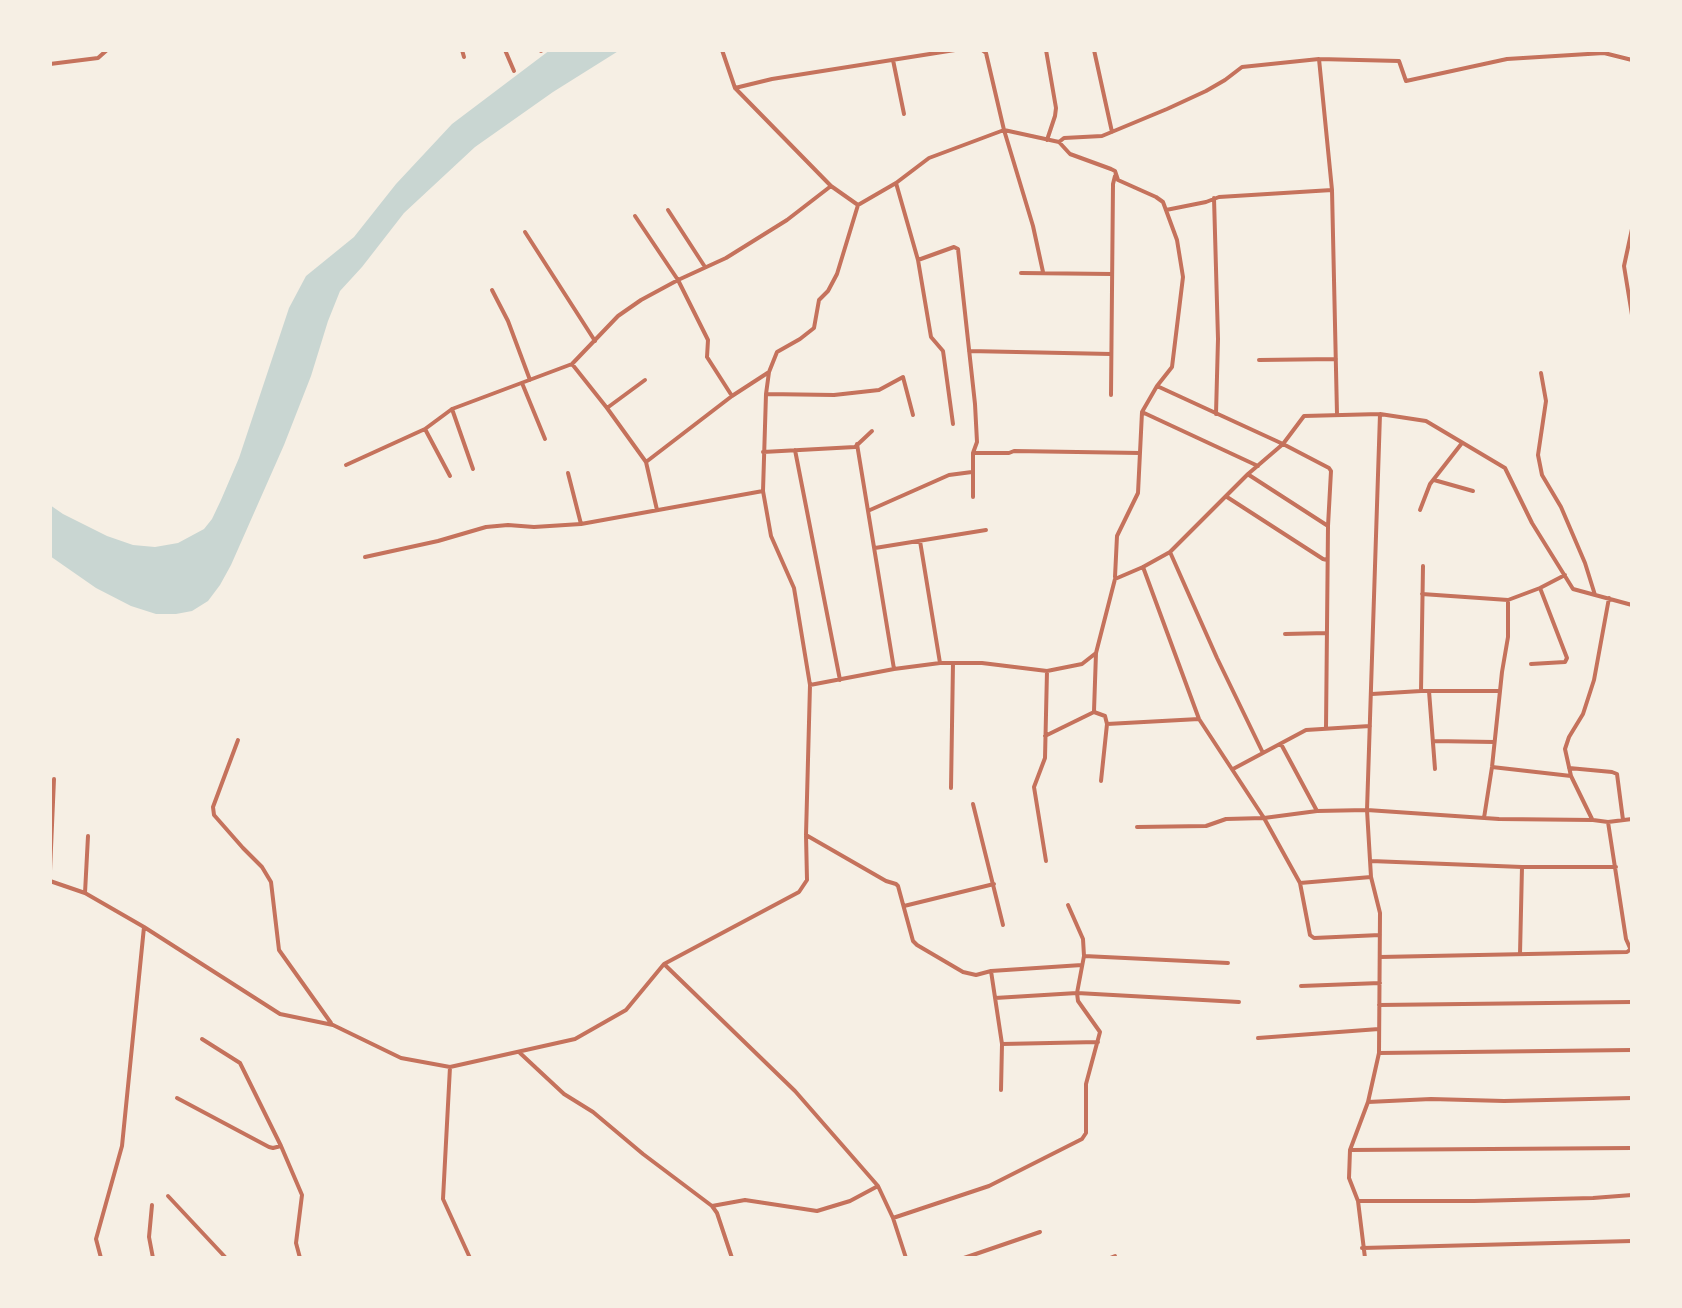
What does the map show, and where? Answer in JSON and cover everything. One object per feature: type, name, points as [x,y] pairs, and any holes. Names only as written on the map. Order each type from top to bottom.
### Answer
[{"type":"street","points":[[50,64],[98,58],[107,50]]},
{"type":"street","points":[[462,50],[464,57]]},
{"type":"street","points":[[505,50],[514,71]]},
{"type":"street","points":[[722,50],[735,88],[831,186],[858,205]]},
{"type":"street","points":[[735,88],[772,79],[955,50]]},
{"type":"street","points":[[982,50],[986,53],[1043,272]]},
{"type":"street","points":[[1046,50],[1056,108],[1047,140]]},
{"type":"street","points":[[1094,50],[1112,132]]},
{"type":"street","points":[[1059,142],[1064,138],[1092,137],[1112,132],[1206,91],[1242,67],[1319,59],[1399,61],[1406,81],[1507,59],[1604,53],[1632,60]]},
{"type":"street","points":[[1319,59],[1332,190],[1337,414]]},
{"type":"street","points":[[893,60],[904,114]]},
{"type":"street","points":[[50,881],[85,893],[144,927],[280,1014],[333,1025],[401,1058],[450,1067],[575,1039],[626,1010],[664,964],[799,892],[807,880],[810,685],[794,588],[771,536],[763,491],[769,372],[777,352],[814,328],[819,300],[837,274],[858,205],[896,183],[929,158],[1004,130],[1059,142],[1070,154],[1111,169],[1118,180],[1163,202],[1177,240],[1183,277],[1172,367],[1142,412],[1138,493],[1117,536],[1115,579],[1096,653],[1094,712]]},
{"type":"street","points":[[1111,395],[1113,184],[1116,174]]},
{"type":"street","points":[[896,183],[918,260],[931,337],[943,351],[953,424]]},
{"type":"street","points":[[346,465],[425,429],[452,409],[572,364],[618,316],[641,300],[726,258],[787,220],[831,186]]},
{"type":"street","points":[[1166,210],[1214,198],[1332,190]]},
{"type":"street","points":[[1214,198],[1218,339],[1216,414]]},
{"type":"street","points":[[668,210],[705,267]]},
{"type":"street","points":[[635,216],[678,280],[708,340],[707,357],[732,396]]},
{"type":"street","points":[[1632,229],[1624,266],[1632,315]]},
{"type":"street","points":[[525,232],[595,341]]},
{"type":"street","points":[[918,260],[954,247],[958,249],[977,442],[973,453],[973,497]]},
{"type":"street","points":[[1021,273],[1112,274]]},
{"type":"street","points":[[492,290],[508,321],[530,380]]},
{"type":"street","points":[[969,351],[1111,354]]},
{"type":"street","points":[[1259,360],[1336,359]]},
{"type":"street","points":[[572,364],[646,462],[657,510]]},
{"type":"street","points":[[646,462],[732,396],[769,372]]},
{"type":"street","points":[[1541,373],[1546,401],[1538,455],[1542,475],[1561,507],[1595,595]]},
{"type":"street","points":[[766,394],[834,395],[879,390],[903,377],[913,415]]},
{"type":"street","points":[[607,408],[645,380]]},
{"type":"street","points":[[522,383],[545,439]]},
{"type":"street","points":[[1157,386],[1283,444],[1331,471],[1326,728]]},
{"type":"street","points":[[452,409],[473,469]]},
{"type":"street","points":[[1142,412],[1258,466]]},
{"type":"street","points":[[1365,1258],[1358,1201],[1349,1178],[1350,1150],[1368,1102],[1379,1053],[1380,913],[1371,877],[1367,810],[1380,414]]},
{"type":"street","points":[[1115,579],[1170,552],[1248,474],[1283,444],[1304,416],[1380,414],[1426,421],[1505,468],[1532,523],[1573,589],[1632,605]]},
{"type":"street","points":[[425,429],[450,476]]},
{"type":"street","points":[[763,452],[855,447],[872,431]]},
{"type":"street","points":[[1420,510],[1430,484],[1462,443]]},
{"type":"street","points":[[857,444],[894,669]]},
{"type":"street","points":[[795,450],[840,680]]},
{"type":"street","points":[[973,453],[1140,453]]},
{"type":"street","points":[[869,510],[949,475],[972,472]]},
{"type":"street","points":[[568,473],[581,524]]},
{"type":"street","points":[[1248,474],[1328,526]]},
{"type":"street","points":[[1434,480],[1473,491]]},
{"type":"street","points":[[365,557],[486,527],[581,524],[763,491]]},
{"type":"street","points":[[1227,497],[1327,560]]},
{"type":"street","points":[[875,548],[986,530]]},
{"type":"street","points":[[920,541],[940,663]]},
{"type":"street","points":[[1170,552],[1263,753]]},
{"type":"street","points":[[1421,691],[1423,566]]},
{"type":"street","points":[[1143,567],[1199,719],[1264,818],[1300,883],[1310,935],[1314,938],[1380,935]]},
{"type":"street","points":[[1422,594],[1508,600],[1565,575]]},
{"type":"street","points":[[1531,664],[1565,662],[1567,658],[1540,588]]},
{"type":"street","points":[[1593,820],[1571,776],[1565,749],[1583,714],[1594,680],[1609,598]]},
{"type":"street","points":[[1484,818],[1508,637],[1508,600]]},
{"type":"street","points":[[1285,634],[1327,633]]},
{"type":"street","points":[[810,685],[940,663],[982,663],[1047,671],[1082,664],[1096,653]]},
{"type":"street","points":[[951,788],[953,663]]},
{"type":"street","points":[[1046,861],[1034,787],[1045,758],[1047,671]]},
{"type":"street","points":[[1429,691],[1435,769]]},
{"type":"street","points":[[1372,694],[1500,691]]},
{"type":"street","points":[[1045,736],[1094,712],[1105,716],[1107,724],[1101,781]]},
{"type":"street","points":[[1107,724],[1199,719]]},
{"type":"street","points":[[1233,769],[1306,730],[1370,726]]},
{"type":"street","points":[[238,740],[213,807],[214,815],[262,867],[271,882],[279,950],[333,1025]]},
{"type":"street","points":[[1433,741],[1494,742]]},
{"type":"street","points":[[1281,744],[1317,811]]},
{"type":"street","points":[[1492,767],[1571,776]]},
{"type":"street","points":[[1569,768],[1615,772],[1623,820]]},
{"type":"street","points":[[50,871],[54,779]]},
{"type":"street","points":[[973,804],[1003,925]]},
{"type":"street","points":[[1137,827],[1206,826],[1226,819],[1367,810],[1484,818],[1608,822],[1632,819]]},
{"type":"street","points":[[1380,957],[1627,952],[1631,949],[1626,939],[1608,822]]},
{"type":"street","points":[[806,835],[896,884],[917,945],[963,972],[976,975],[991,971],[1083,965]]},
{"type":"street","points":[[85,893],[88,836]]},
{"type":"street","points":[[1371,861],[1616,867]]},
{"type":"street","points":[[1520,954],[1522,867]]},
{"type":"street","points":[[1300,883],[1371,877]]},
{"type":"street","points":[[904,906],[994,884]]},
{"type":"street","points":[[893,1218],[989,1186],[1082,1139],[1086,1133],[1086,1084],[1100,1032],[1078,1001],[1083,939],[1068,905]]},
{"type":"street","points":[[101,1258],[96,1239],[122,1146],[144,927]]},
{"type":"street","points":[[1084,956],[1228,963]]},
{"type":"street","points":[[664,964],[795,1091],[878,1186],[906,1258]]},
{"type":"street","points":[[991,971],[1002,1044],[1001,1090]]},
{"type":"street","points":[[1301,986],[1380,983]]},
{"type":"street","points":[[995,998],[1077,993],[1239,1002]]},
{"type":"street","points":[[1379,1005],[1632,1002]]},
{"type":"street","points":[[1258,1038],[1379,1029]]},
{"type":"street","points":[[202,1039],[240,1063],[281,1146],[302,1195],[296,1243],[300,1258]]},
{"type":"street","points":[[1002,1044],[1098,1042]]},
{"type":"street","points":[[1379,1053],[1632,1050]]},
{"type":"street","points":[[519,1053],[564,1094],[593,1112],[712,1206],[732,1258]]},
{"type":"street","points":[[450,1067],[443,1199],[470,1258]]},
{"type":"street","points":[[177,1098],[269,1147],[281,1146]]},
{"type":"street","points":[[1368,1102],[1632,1098]]},
{"type":"street","points":[[1350,1150],[1632,1148]]},
{"type":"street","points":[[712,1206],[745,1200],[817,1211],[850,1201],[878,1186]]},
{"type":"street","points":[[1358,1201],[1578,1199],[1632,1195]]},
{"type":"street","points":[[168,1196],[226,1258]]},
{"type":"street","points":[[152,1205],[149,1237],[153,1258]]},
{"type":"street","points":[[964,1258],[1040,1232]]},
{"type":"street","points":[[1362,1248],[1632,1241]]},
{"type":"shaded area","points":[[550,50],[620,50],[475,147],[404,213],[340,291],[284,445],[231,565],[208,601],[192,611],[156,614],[131,606],[96,588],[50,556],[50,505],[107,536],[133,545],[155,547],[178,543],[204,529],[212,519],[239,458],[289,308],[306,276],[354,237],[396,184],[452,124]]}]
